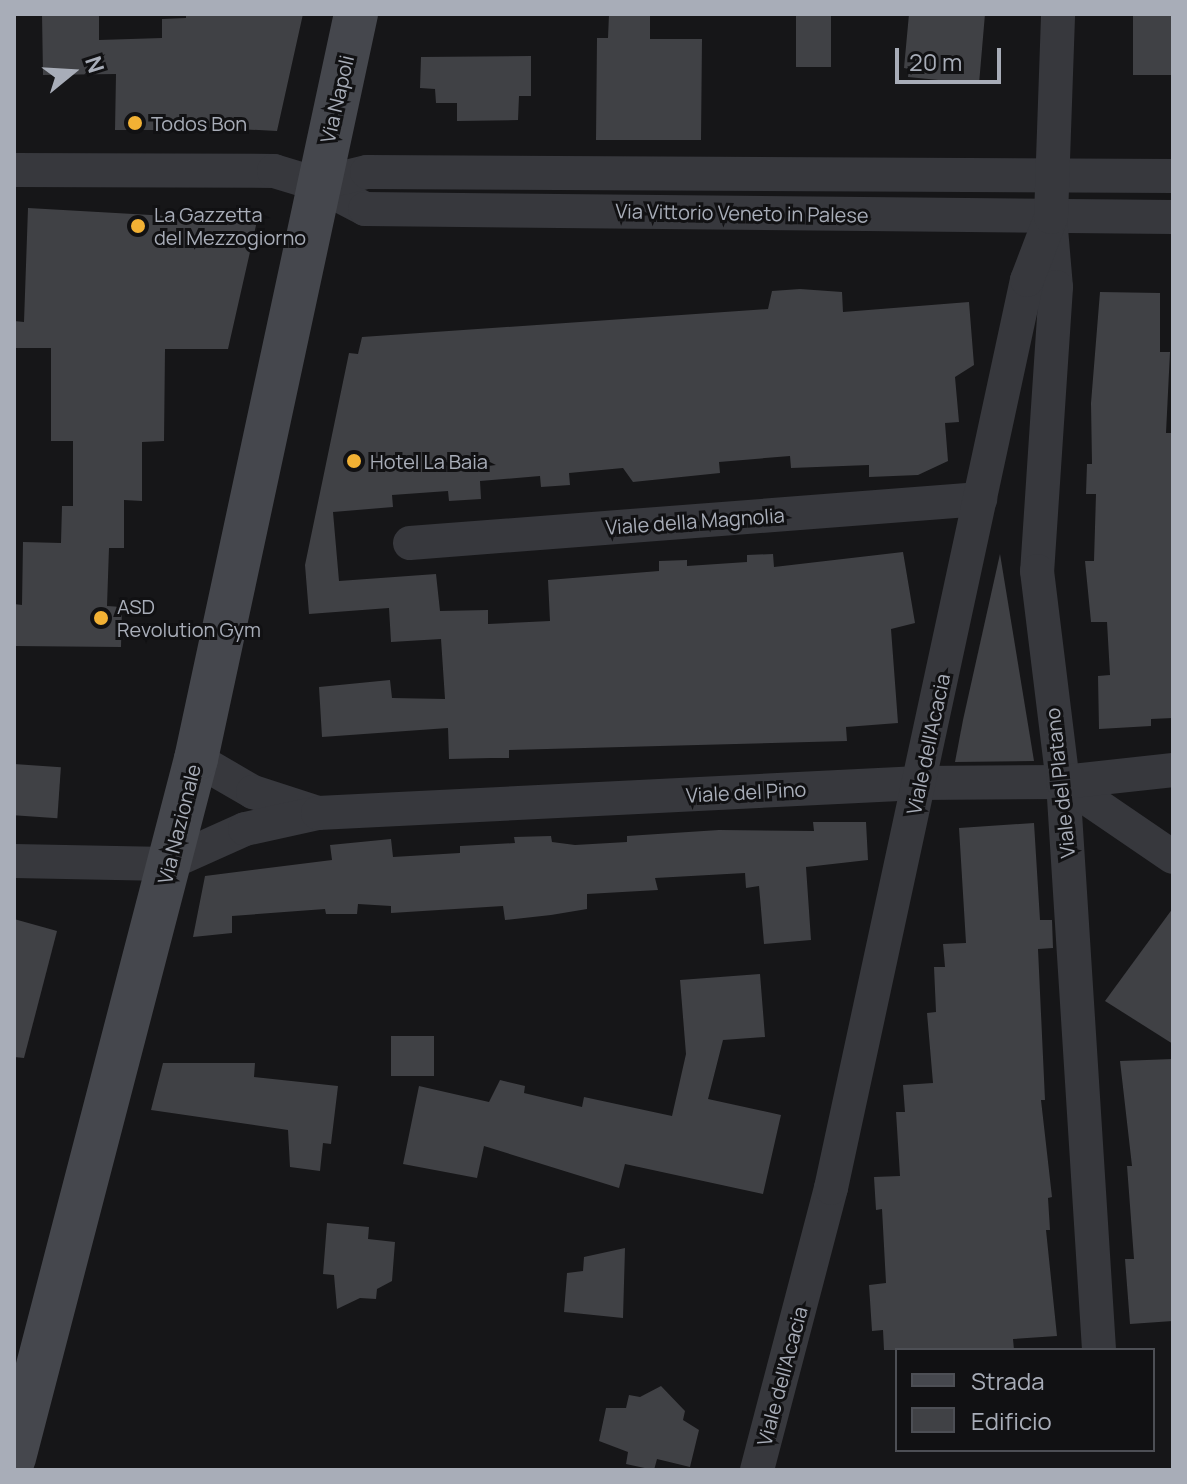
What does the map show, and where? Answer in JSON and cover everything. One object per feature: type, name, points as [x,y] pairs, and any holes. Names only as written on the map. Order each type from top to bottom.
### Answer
[{"type":"street","name":"Via Napoli","points":[[317,184],[356,14]]},
{"type":"street","name":"Viale dell'Acacia","points":[[757,1470],[831,1188],[1027,280],[1051,217],[1049,175],[1058,14]]},
{"type":"street","name":"Via Vittorio Veneto in Palese","points":[[14,170],[274,171],[317,184],[365,209],[1173,217]]},
{"type":"street","name":"Via Vittorio Veneto in Palese","points":[[317,184],[367,172],[1173,176]]},
{"type":"street","name":"Via Nazionale","points":[[14,1458],[196,759],[317,184]]},
{"type":"street","name":"Viale del Platano","points":[[1051,217],[1056,287],[1037,571],[1063,782],[1099,1348]]},
{"type":"street","name":"Viale della Magnolia","points":[[410,543],[980,499]]},
{"type":"street","name":"Viale del Pino","points":[[196,759],[253,792],[318,813]]},
{"type":"street","name":"Viale del Pino","points":[[167,864],[245,829],[318,813],[919,783],[1063,782],[1173,770]]},
{"type":"street","points":[[1063,782],[1173,857]]},
{"type":"street","points":[[14,861],[167,864]]},
{"type":"building","points":[[42,14],[99,14],[99,40],[162,38],[162,19],[186,18],[186,14],[303,14],[277,131],[159,125],[159,130],[115,130],[116,74],[43,75]]},
{"type":"building","points":[[609,14],[650,14],[650,39],[702,39],[701,140],[596,140],[597,38],[608,38]]},
{"type":"building","points":[[796,14],[831,14],[831,67],[796,67]]},
{"type":"building","points":[[909,14],[985,14],[979,84],[908,77],[909,69],[904,68]]},
{"type":"building","points":[[1133,14],[1173,14],[1173,75],[1133,75]]},
{"type":"building","points":[[531,56],[531,96],[519,96],[518,120],[457,121],[457,103],[436,103],[435,89],[420,88],[421,57]]},
{"type":"building","points":[[28,208],[257,221],[228,349],[165,349],[164,441],[142,442],[142,501],[124,500],[124,548],[109,548],[107,606],[122,607],[121,647],[14,646],[14,604],[22,605],[23,542],[61,543],[62,506],[73,506],[73,441],[51,441],[51,348],[14,348],[14,321],[24,322]]},
{"type":"building","points":[[772,291],[842,292],[843,312],[969,302],[974,365],[955,377],[959,422],[945,423],[948,461],[918,475],[869,477],[869,465],[791,468],[790,456],[719,462],[720,473],[633,482],[623,468],[569,473],[570,485],[541,487],[540,476],[480,481],[481,499],[449,501],[448,491],[392,495],[393,507],[333,512],[339,581],[436,574],[440,611],[488,610],[488,624],[550,621],[548,580],[659,571],[659,561],[687,560],[687,566],[747,562],[747,555],[773,554],[774,567],[903,552],[915,623],[891,629],[898,723],[846,727],[847,741],[509,750],[509,758],[449,759],[448,728],[322,737],[319,687],[390,680],[392,698],[445,699],[441,639],[391,642],[389,608],[309,614],[305,565],[349,353],[358,354],[362,337],[768,309]]},
{"type":"building","points":[[1100,292],[1160,293],[1160,352],[1170,352],[1166,433],[1173,433],[1173,718],[1151,719],[1151,726],[1099,729],[1098,676],[1110,675],[1107,622],[1091,622],[1085,561],[1094,561],[1096,494],[1086,494],[1087,464],[1092,464],[1091,403]]},
{"type":"building","points":[[1000,554],[1034,761],[955,762],[963,720]]},
{"type":"building","points":[[14,764],[61,767],[57,818],[14,815]]},
{"type":"building","points":[[813,822],[866,822],[868,860],[806,867],[811,940],[764,944],[759,886],[746,888],[745,873],[655,878],[658,890],[587,894],[587,909],[551,915],[505,920],[503,906],[391,913],[391,906],[358,904],[357,914],[326,914],[325,909],[232,916],[232,933],[193,937],[205,876],[332,860],[330,845],[391,839],[393,857],[460,853],[460,846],[515,843],[514,837],[551,836],[552,842],[575,845],[627,842],[627,836],[719,830],[814,831]]},
{"type":"building","points":[[1034,823],[1040,920],[1052,920],[1053,948],[1038,949],[1045,1100],[1041,1100],[1052,1197],[1048,1198],[1050,1230],[1046,1230],[1057,1336],[1013,1339],[1014,1348],[884,1350],[883,1330],[872,1331],[869,1285],[886,1283],[882,1209],[876,1210],[874,1177],[900,1176],[896,1112],[905,1112],[903,1085],[933,1083],[927,1013],[936,1012],[934,967],[945,967],[943,944],[966,943],[959,828]]},
{"type":"building","points":[[1173,908],[1173,1044],[1105,1001]]},
{"type":"building","points":[[14,919],[57,931],[24,1058],[14,1057]]},
{"type":"building","points":[[760,974],[765,1037],[723,1040],[708,1099],[781,1115],[763,1194],[625,1164],[619,1188],[484,1146],[477,1178],[403,1164],[419,1086],[489,1102],[500,1080],[525,1086],[524,1093],[582,1107],[584,1097],[672,1116],[686,1054],[680,980]]},
{"type":"building","points":[[391,1036],[434,1036],[434,1076],[391,1076]]},
{"type":"building","points":[[1173,1059],[1173,1321],[1130,1324],[1125,1259],[1134,1259],[1127,1166],[1132,1166],[1120,1061]]},
{"type":"building","points":[[163,1063],[255,1063],[254,1077],[338,1086],[331,1144],[323,1143],[320,1171],[290,1167],[288,1130],[151,1110]]},
{"type":"building","points":[[327,1223],[369,1227],[368,1239],[395,1242],[392,1281],[377,1289],[376,1299],[360,1298],[337,1309],[334,1275],[323,1274]]},
{"type":"building","points":[[625,1248],[623,1318],[564,1312],[567,1273],[583,1271],[584,1257]]},
{"type":"building","points":[[661,1386],[685,1411],[683,1420],[699,1430],[690,1467],[657,1459],[654,1470],[626,1464],[628,1452],[599,1441],[606,1408],[626,1408],[629,1395],[640,1397]]},
{"type":"place","name":"Todos Bon","points":[[135,123]]},
{"type":"place","name":"La Gazzetta del Mezzogiorno","points":[[138,226]]},
{"type":"place","name":"Hotel La Baia","points":[[354,461]]},
{"type":"place","name":"ASD Revolution Gym","points":[[101,618]]}]
